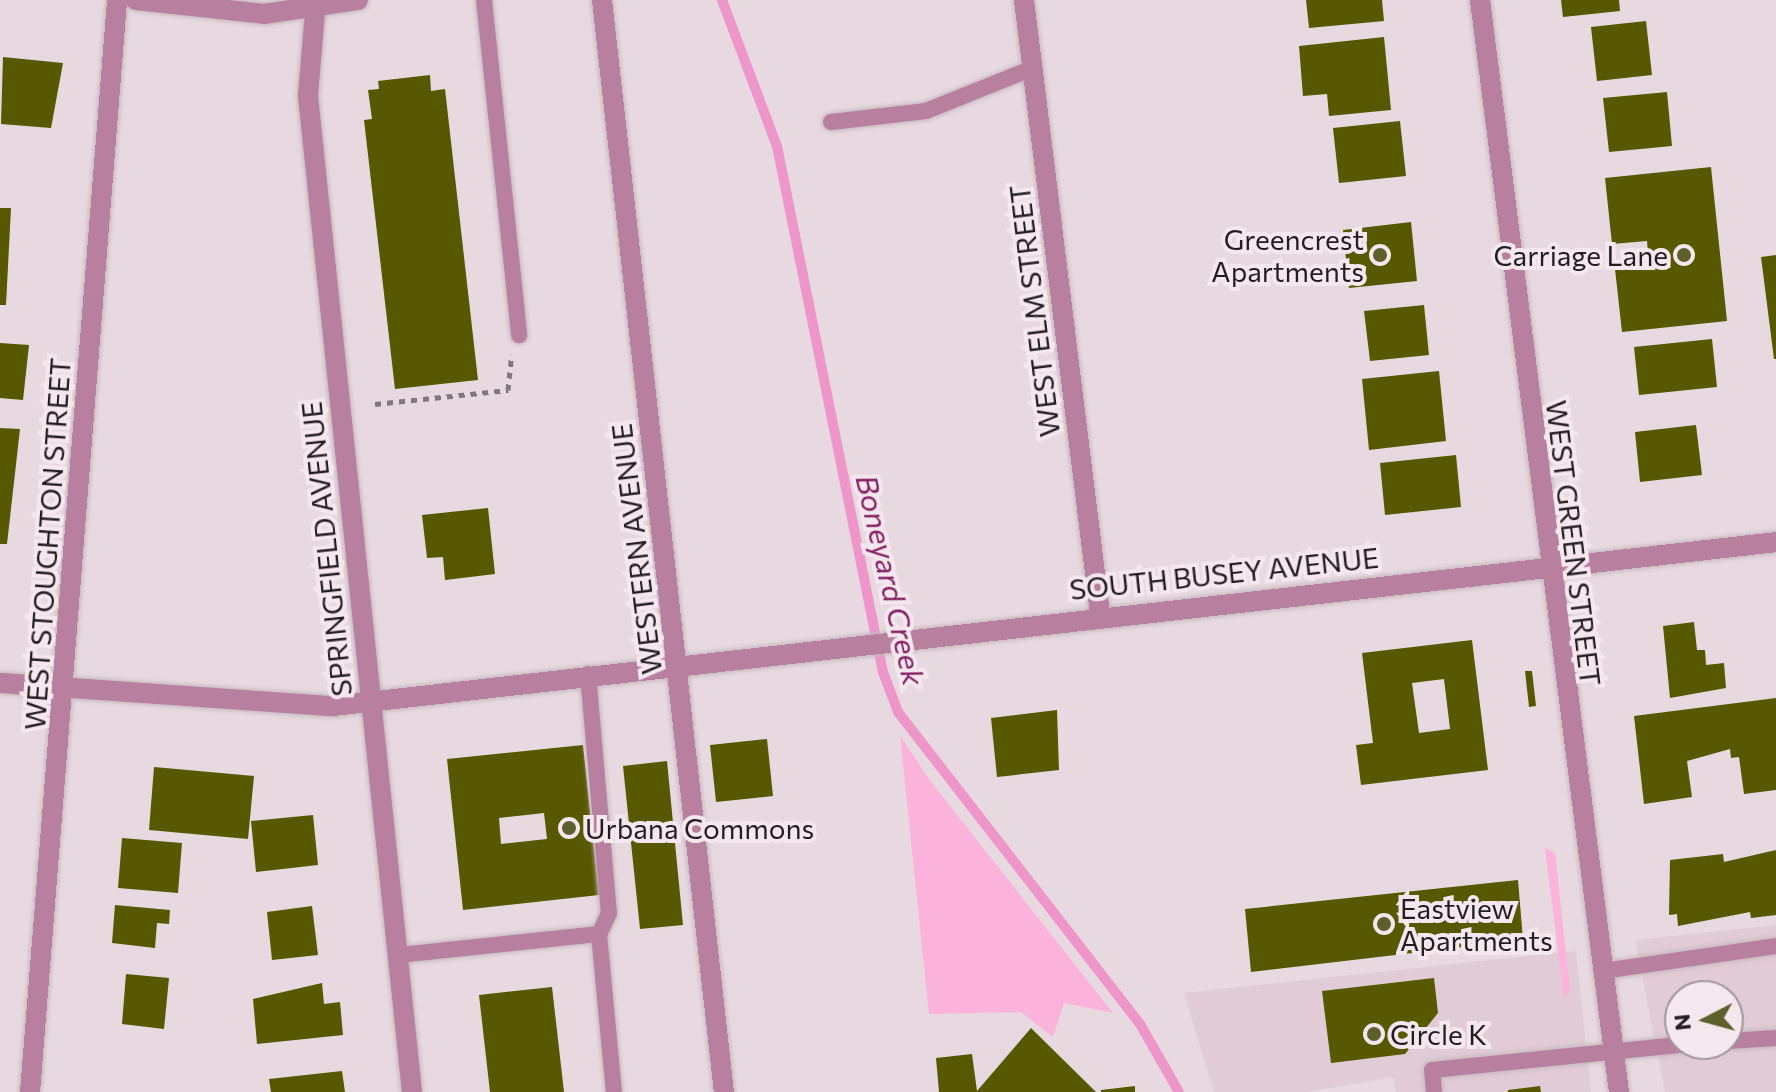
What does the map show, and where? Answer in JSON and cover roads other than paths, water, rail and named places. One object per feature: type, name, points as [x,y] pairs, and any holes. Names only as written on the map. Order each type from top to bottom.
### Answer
[{"type":"street","name":"WEST STOUGHTON STREET","points":[[30,1092],[65,690],[117,0]]},
{"type":"street","points":[[136,0],[264,14],[358,0]]},
{"type":"street","name":"WESTERN AVENUE","points":[[602,0],[724,1092]]},
{"type":"street","name":"WEST ELM STREET","points":[[1024,0],[1100,614]]},
{"type":"street","name":"WEST GREEN STREET","points":[[1480,0],[1548,568],[1619,1092]]},
{"type":"street","name":"SPRINGFIELD AVENUE","points":[[315,4],[308,96],[412,1092]]},
{"type":"street","name":"SOUTH BUSEY AVENUE","points":[[0,683],[304,706],[371,702],[1100,614],[1776,542]]},
{"type":"lane","points":[[484,0],[519,335]]},
{"type":"lane","points":[[831,122],[926,111],[1033,68]]},
{"type":"lane","points":[[588,674],[609,913],[599,934],[614,1092]]},
{"type":"lane","points":[[399,955],[599,934]]},
{"type":"lane","points":[[1603,971],[1776,946]]},
{"type":"lane","points":[[1744,1040],[1776,1038]]},
{"type":"lane","points":[[1434,1092],[1432,1070],[1664,1046]]},
{"type":"waterway","name":"Boneyard Creek","points":[[722,0],[777,146],[883,672],[898,712],[1140,1024],[1179,1092]]},
{"type":"place","name":"Greencrest Apartments","points":[[1380,255]]},
{"type":"place","name":"Carriage Lane","points":[[1684,255]]},
{"type":"place","name":"Urbana Commons","points":[[569,828]]},
{"type":"place","name":"Eastview Apartments","points":[[1384,924]]},
{"type":"place","name":"Circle K","points":[[1374,1034]]}]
